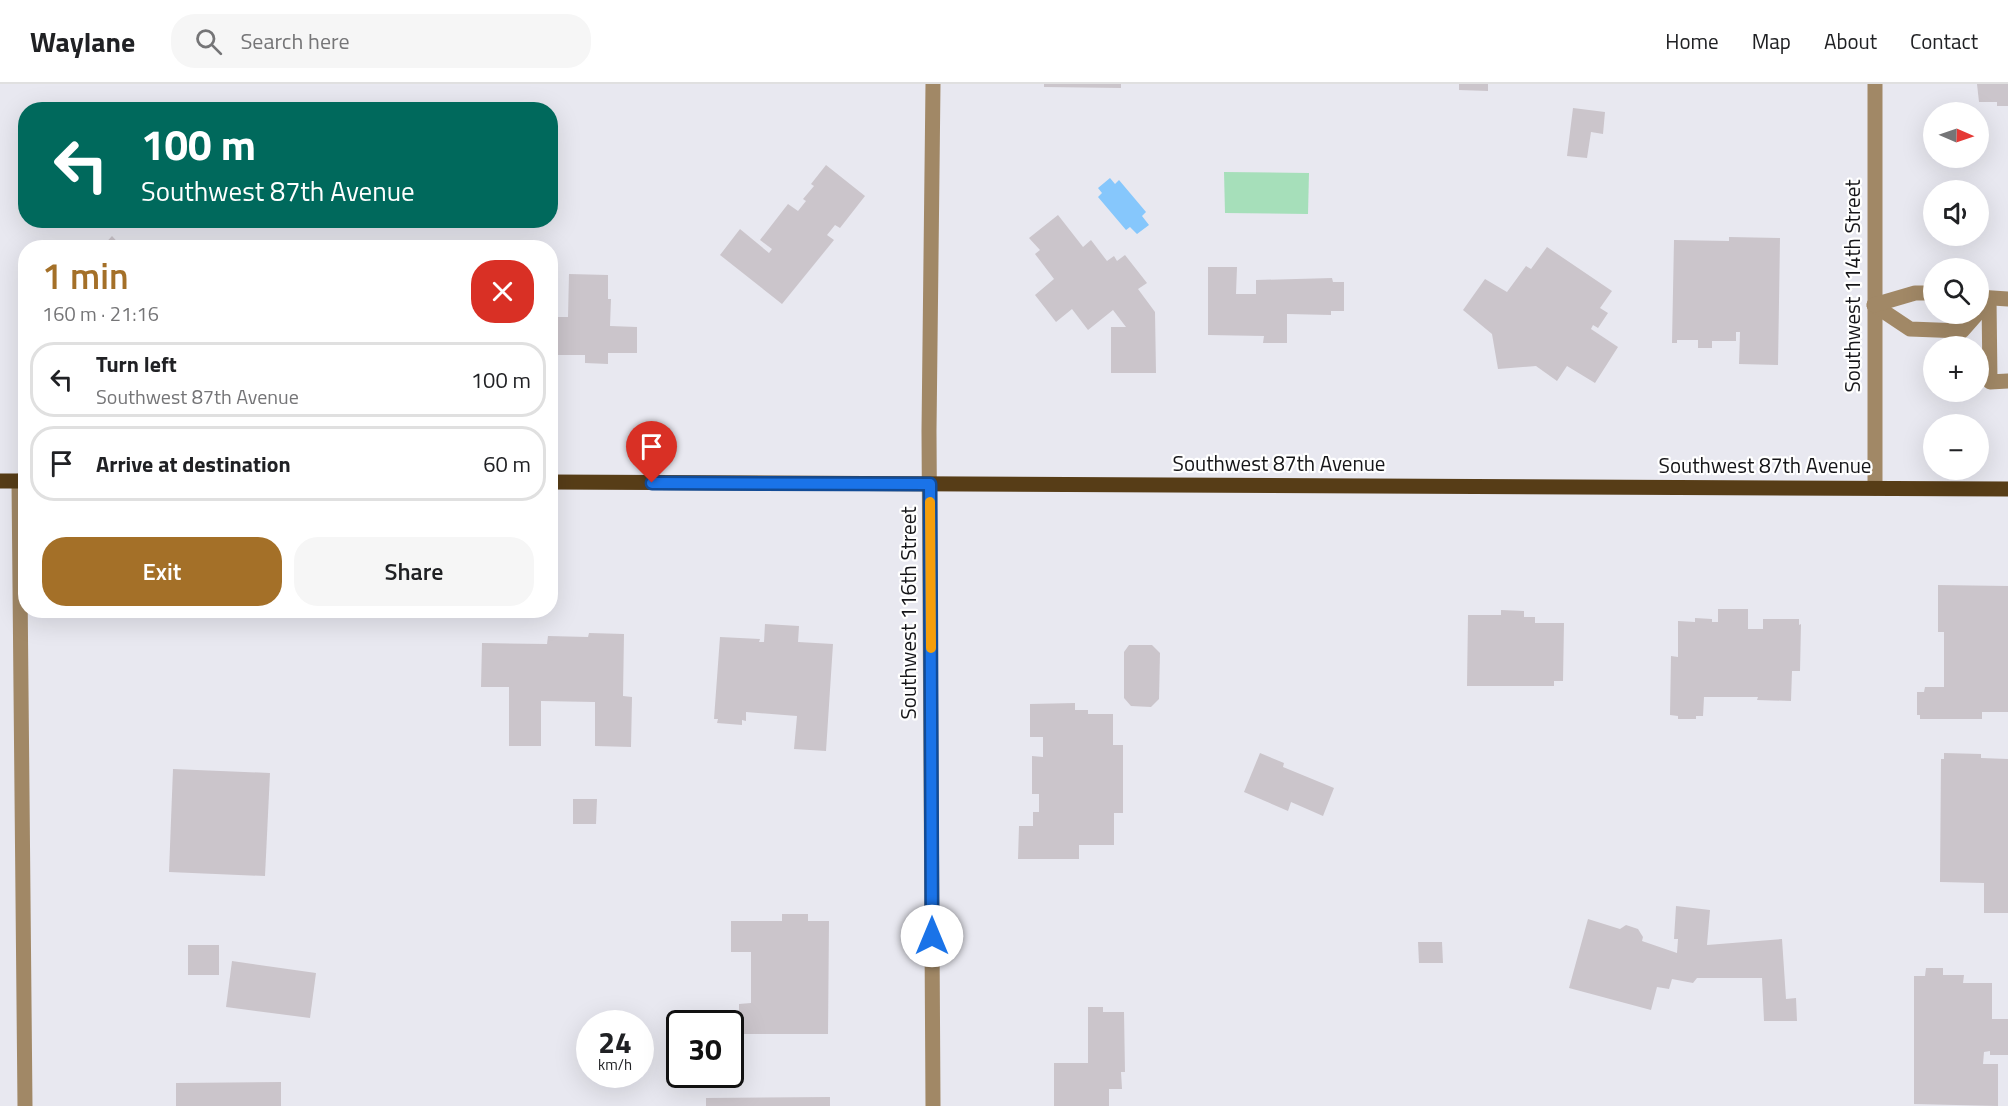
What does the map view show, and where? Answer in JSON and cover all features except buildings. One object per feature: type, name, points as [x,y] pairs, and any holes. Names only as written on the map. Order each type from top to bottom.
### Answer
[{"type":"main road","points":[[0,481],[18,481]]},
{"type":"main road","name":"Southwest 87th Avenue","points":[[558,482],[2008,489]]},
{"type":"street","name":"Southwest 116th Street","points":[[933,84],[930,484],[933,1106]]},
{"type":"street","name":"Southwest 114th Street","points":[[1875,84],[1875,488]]},
{"type":"street","points":[[1874,305],[1923,293]]},
{"type":"street","points":[[1989,298],[2008,299]]},
{"type":"street","points":[[1874,305],[1910,329],[1962,331],[1968,324]]},
{"type":"street","points":[[1986,324],[1990,382],[2008,381]]},
{"type":"street","points":[[23,618],[26,1106]]},
{"type":"green space","points":[[1224,172],[1309,173],[1308,214],[1225,213]]},
{"type":"water","points":[[1110,178],[1115,184],[1119,180],[1146,212],[1142,216],[1149,225],[1137,234],[1130,227],[1126,230],[1098,197],[1102,193],[1098,188]]},
{"type":"slow traffic","points":[[930,502],[931,648]]},
{"type":"route","points":[[652,483],[930,484],[932,936]]}]
